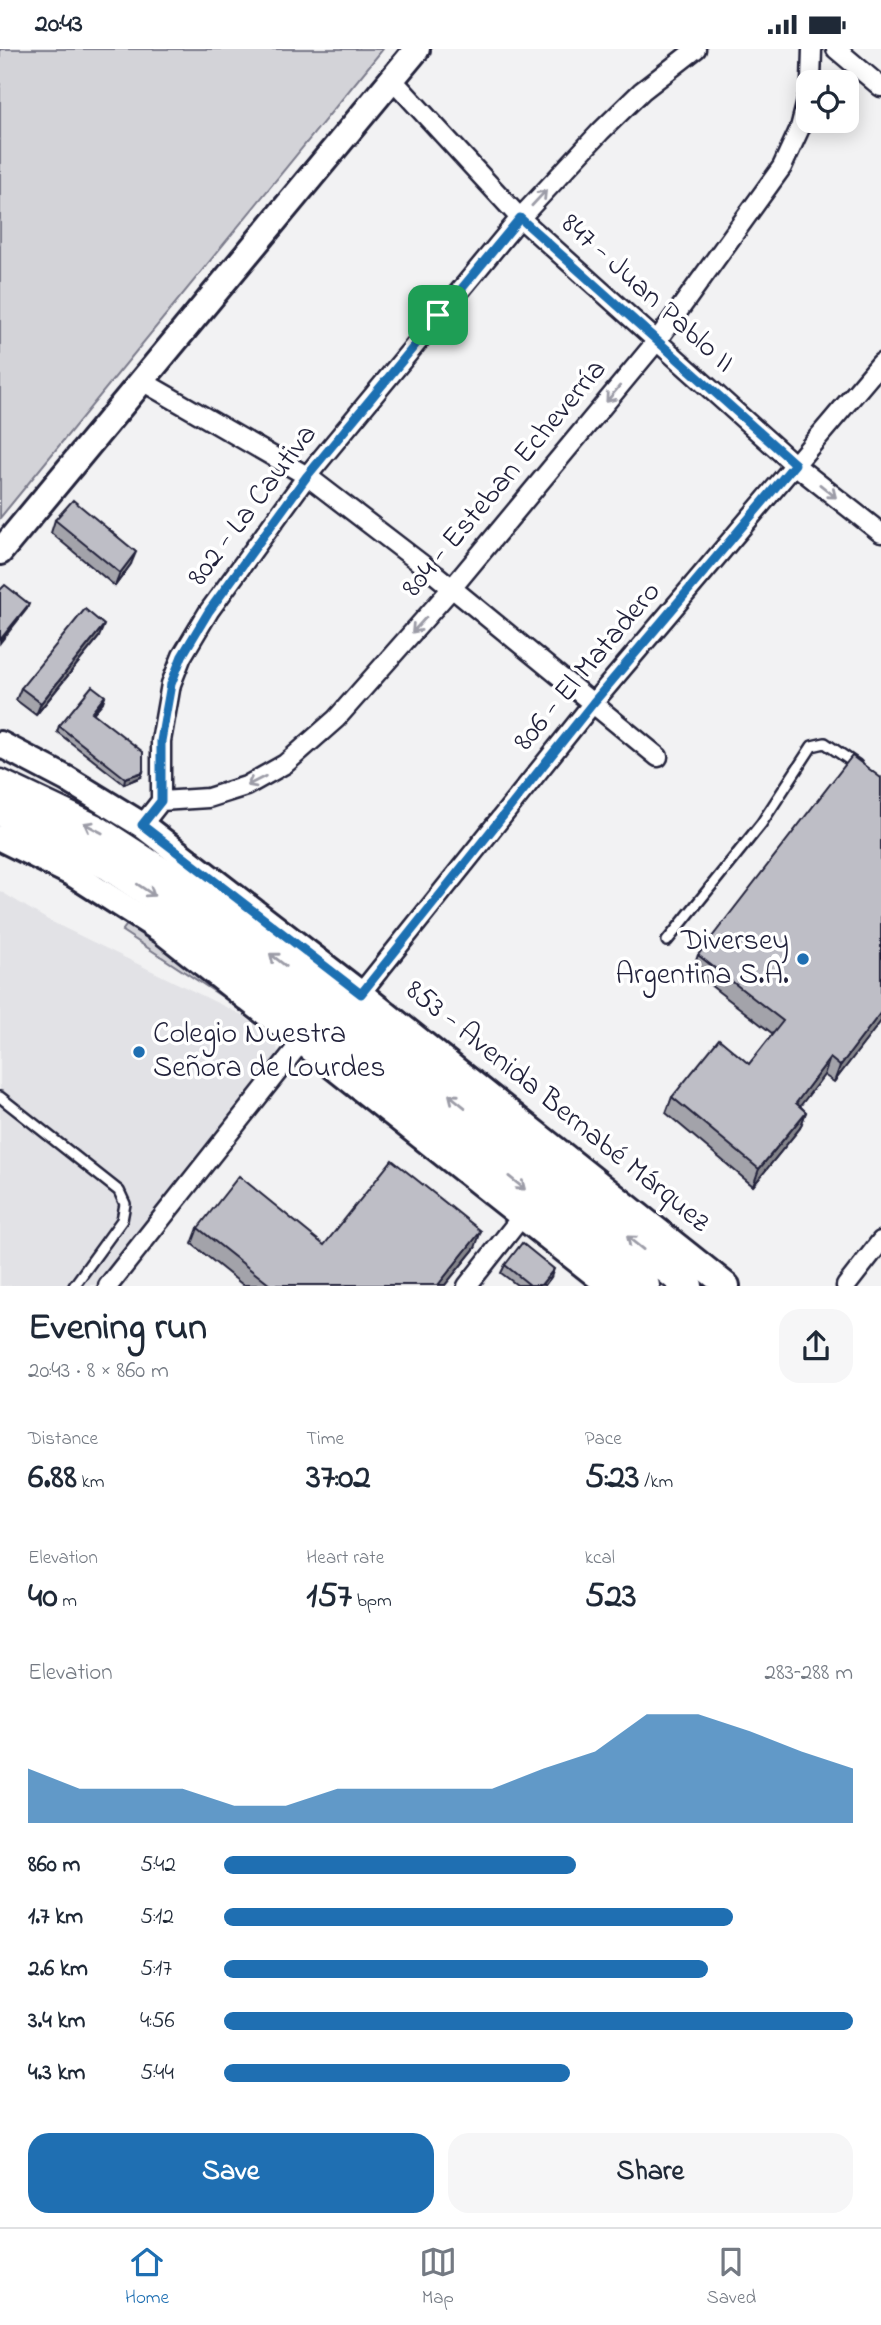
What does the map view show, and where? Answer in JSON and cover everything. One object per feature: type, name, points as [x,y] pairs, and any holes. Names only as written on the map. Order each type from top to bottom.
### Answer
[{"type":"main road","name":"853 - Avenida Bernabé Márquez","points":[[0,784],[97,830],[142,857],[353,1003],[688,1286]]},
{"type":"main road","points":[[0,811],[109,866],[169,906],[632,1283]]},
{"type":"street","points":[[0,552],[417,49]]},
{"type":"street","name":"802 - La Cautiva","points":[[161,801],[164,715],[182,656],[209,611],[307,476],[520,218],[609,123],[653,82],[696,49]]},
{"type":"street","points":[[811,70],[812,49]]},
{"type":"street","points":[[836,49],[881,87]]},
{"type":"street","name":"847 - Juan Pablo II","points":[[392,79],[520,218],[795,464],[881,533]]},
{"type":"street","name":"804 - Esteban Echeverría","points":[[161,801],[225,793],[285,764],[336,719],[452,588],[656,342],[782,167],[798,133]]},
{"type":"street","name":"806 - El Matadero","points":[[353,1003],[593,703],[881,363]]},
{"type":"street","points":[[142,381],[307,476],[452,588],[658,757]]},
{"type":"street","name":"853 - Avenida Bernabé Márquez","points":[[0,744],[67,779],[142,825],[353,1003],[727,1286]]},
{"type":"street","points":[[142,825],[161,801]]},
{"type":"street","points":[[0,838],[113,896],[523,1215],[632,1283]]},
{"type":"street","points":[[108,1286],[302,1041]]},
{"type":"street","points":[[467,1286],[523,1215]]},
{"type":"street","points":[[846,1286],[881,1241]]},
{"type":"lane","points":[[667,941],[761,824],[813,746],[825,743],[861,768]]},
{"type":"lane","points":[[0,1097],[119,1191],[125,1204],[122,1220],[74,1286]]},
{"type":"shaded area","points":[[0,49],[383,49],[0,518]]},
{"type":"shaded area","name":"Colegio Nuestra Señora de Lourdes","points":[[0,891],[48,920],[244,1016],[277,1046],[279,1059],[100,1285],[0,1286]]},
{"type":"shaded area","points":[[133,917],[293,1043],[122,931]]},
{"type":"building","points":[[73,500],[136,552],[120,573],[55,520]]},
{"type":"building","points":[[5,585],[29,604],[0,640],[0,590]]},
{"type":"building","points":[[85,609],[104,625],[41,703],[21,688]]},
{"type":"building","points":[[92,686],[105,696],[92,712],[143,752],[143,772],[125,778],[59,726]]},
{"type":"building","points":[[852,756],[881,778],[881,1012],[840,1066],[830,1058],[796,1103],[806,1112],[759,1169],[672,1097],[719,1039],[749,1064],[783,1021],[698,955]]},
{"type":"building","points":[[392,1160],[481,1231],[438,1285],[270,1285],[198,1228],[239,1176],[324,1245]]},
{"type":"building","points":[[522,1243],[554,1269],[541,1285],[530,1285],[505,1265]]},
{"type":"place","name":"Diversey Argentina S.A.","points":[[803,959]]},
{"type":"place","name":"Colegio Nuestra Señora de Lourdes","points":[[139,1052]]},
{"type":"route","points":[[520,218],[795,464],[593,703],[361,994],[142,825],[161,801],[164,715],[171,684],[182,656],[209,611],[307,476],[438,315],[520,218]]}]
